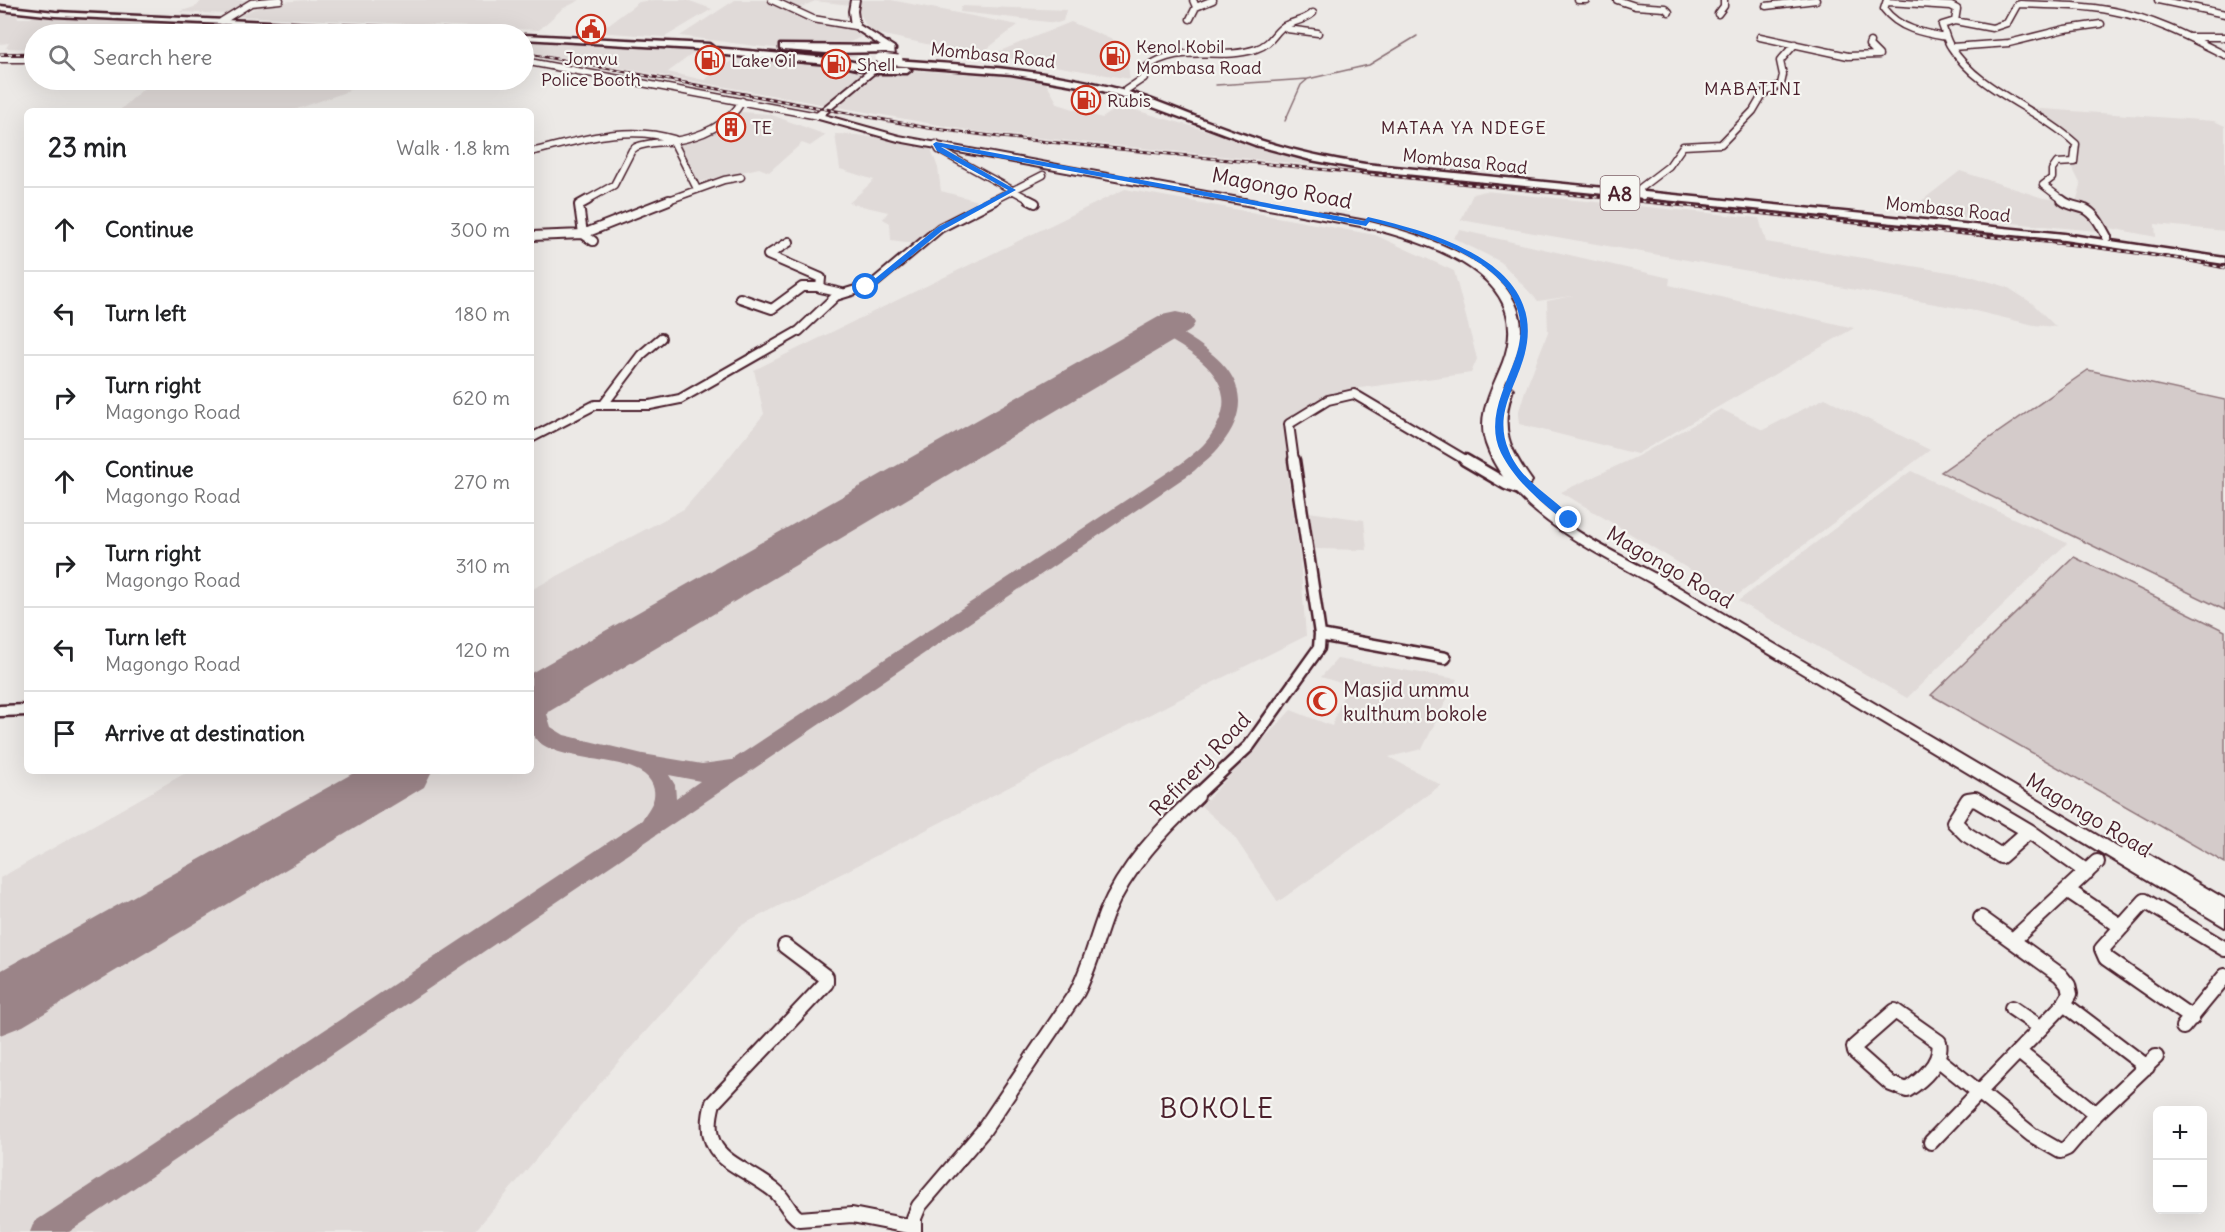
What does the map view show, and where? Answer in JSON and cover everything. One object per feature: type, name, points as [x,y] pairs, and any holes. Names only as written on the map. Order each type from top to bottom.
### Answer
[{"type":"highway","points":[[0,8],[55,14],[282,24]]},
{"type":"highway","name":"Mombasa Road","points":[[534,38],[699,46],[719,50],[965,67],[1072,77],[1126,90],[1258,137],[1359,161],[2064,237],[2225,261]]},
{"type":"highway","points":[[699,46],[752,45],[826,50],[891,49]]},
{"type":"highway","points":[[699,46],[714,51],[839,62],[879,68],[946,71],[1085,84]]},
{"type":"highway","name":"Mombasa Road","points":[[965,67],[1034,75],[1125,94],[1260,143],[1338,163],[2107,237],[2225,255]]},
{"type":"main road","points":[[818,116],[891,56],[891,49],[855,26],[855,0]]},
{"type":"main road","name":"Magongo Road","points":[[818,116],[898,138],[1367,221],[1407,233],[1457,254],[1494,281],[1514,312],[1517,331],[1511,357],[1495,395],[1488,429],[1497,457],[1522,491],[1558,523],[1586,542],[1658,581],[1858,699],[2225,920]]},
{"type":"main road","name":"Magongo Road","points":[[863,128],[1421,231],[1484,261],[1512,290],[1520,306],[1525,328],[1519,359],[1503,397],[1499,421],[1505,452],[1523,478],[1544,500],[1569,520],[1594,535],[2225,908]]},
{"type":"main road","points":[[1858,699],[1876,717],[1900,733],[2225,929]]},
{"type":"street","points":[[222,21],[251,3],[280,0]]},
{"type":"street","points":[[772,0],[813,19],[855,26]]},
{"type":"street","points":[[1193,0],[1196,7]]},
{"type":"street","points":[[1190,19],[1196,7],[1213,0]]},
{"type":"street","points":[[1576,2],[1586,0]]},
{"type":"street","points":[[1617,0],[1635,6],[1665,8],[1669,12]]},
{"type":"street","points":[[1718,14],[1724,6],[1724,0]]},
{"type":"street","points":[[1766,6],[1816,0]]},
{"type":"street","points":[[2157,0],[2225,14]]},
{"type":"street","points":[[1946,37],[1913,30],[1885,13],[1884,6],[1888,1],[1951,6],[1957,9],[1954,21]]},
{"type":"street","points":[[2107,237],[2098,221],[2088,210],[2067,204],[2043,185],[2052,178],[2052,170],[2057,163],[2074,162],[2076,148],[2073,141],[1977,76],[1960,61],[1946,37],[1942,24],[1954,21],[1988,28],[2005,25],[2015,16],[2018,5],[2055,4],[2115,11],[2172,29],[2225,55]]},
{"type":"street","points":[[1126,90],[1143,79],[1144,69],[1159,58],[1204,52],[1239,53],[1265,46],[1278,37],[1283,26],[1308,18],[1313,13]]},
{"type":"street","points":[[1952,47],[2009,43],[2056,31],[2101,24]]},
{"type":"street","points":[[1985,43],[1991,37],[1988,28]]},
{"type":"street","points":[[1281,29],[1298,29],[1318,33]]},
{"type":"street","points":[[1760,37],[1848,56],[1879,55],[1869,45],[1870,42]]},
{"type":"street","points":[[2189,37],[2225,37]]},
{"type":"street","points":[[1641,192],[1669,166],[1683,146],[1722,144],[1727,140],[1753,111],[1762,95],[1780,84],[1783,75],[1779,61],[1795,44]]},
{"type":"street","points":[[0,59],[24,59]]},
{"type":"street","name":"Magongo Road","points":[[534,63],[818,116]]},
{"type":"street","points":[[582,234],[579,205],[614,185],[632,150],[643,144],[675,140],[726,120],[734,114],[742,101]]},
{"type":"street","points":[[534,151],[623,134],[657,133],[675,140],[697,189]]},
{"type":"street","points":[[936,144],[939,150],[1035,203]]},
{"type":"street","points":[[534,436],[595,405],[650,405],[680,399],[799,331],[842,293],[872,285],[940,228],[1043,175]]},
{"type":"street","points":[[534,236],[582,234],[697,189],[741,177]]},
{"type":"street","points":[[582,234],[593,241]]},
{"type":"street","points":[[789,242],[768,255],[821,278],[819,287]]},
{"type":"street","points":[[740,298],[771,309],[802,287],[819,287],[842,293]]},
{"type":"street","points":[[604,404],[641,355],[661,338]]},
{"type":"street","name":"Refinery Road","points":[[914,1229],[914,1218],[919,1206],[983,1131],[1077,992],[1087,972],[1107,912],[1132,866],[1184,808],[1249,746],[1319,648],[1320,635],[1289,431],[1290,423],[1319,405],[1354,394],[1500,481],[1522,491]]},
{"type":"street","points":[[1320,635],[1445,658]]},
{"type":"street","points":[[0,711],[24,710]]},
{"type":"street","points":[[2029,831],[2001,856],[1966,834],[1954,822],[1968,800],[1975,799],[2029,831],[2086,872]]},
{"type":"street","points":[[2013,940],[2097,862]]},
{"type":"street","points":[[2067,890],[2122,927]]},
{"type":"street","points":[[2225,949],[2145,901],[2102,949],[2104,955],[2187,1022],[2225,976]]},
{"type":"street","points":[[1931,1142],[2019,1052],[2064,1004],[2070,994],[2065,980],[1980,918]]},
{"type":"street","points":[[785,946],[826,977],[826,983],[713,1102],[709,1110],[708,1128],[711,1145],[743,1171],[777,1192],[795,1218],[852,1215],[914,1229]]},
{"type":"street","points":[[1939,1059],[1978,1094],[2032,1135],[2060,1151],[2067,1148],[2096,1114],[2151,1062],[2064,1004]]},
{"type":"street","points":[[2012,1008],[2040,1027]]},
{"type":"street","points":[[1894,1011],[1939,1042],[1941,1051],[1939,1059],[1910,1089],[1902,1089],[1891,1084],[1858,1057],[1854,1047],[1894,1011]]},
{"type":"street","points":[[2019,1052],[2096,1114]]},
{"type":"shaded area","points":[[202,0],[251,0],[229,14],[179,12],[197,6]]},
{"type":"shaded area","points":[[307,0],[580,0],[562,9],[539,30],[534,30],[534,24],[410,24],[239,16],[266,3]]},
{"type":"shaded area","points":[[687,0],[712,9],[665,37],[598,32],[639,2]]},
{"type":"shaded area","points":[[735,0],[852,0],[851,5],[815,1],[799,8],[818,18],[854,26],[863,36],[829,52],[763,47],[680,36]]},
{"type":"shaded area","points":[[861,0],[891,0],[1018,25],[979,55],[874,33],[865,24],[859,11]]},
{"type":"shaded area","points":[[961,6],[1066,10],[1063,21],[1057,23],[960,12]]},
{"type":"shaded area","points":[[0,13],[15,14],[18,18],[30,18],[33,15],[175,24],[24,24],[24,49],[6,48],[9,43],[0,44]]},
{"type":"shaded area","points":[[1071,22],[1115,41],[1127,60],[1130,79],[990,55]]},
{"type":"shaded area","points":[[534,39],[655,45],[695,52],[668,72],[704,80],[734,59],[1018,77],[1046,83],[1058,104],[1102,118],[1121,106],[1313,161],[1311,165],[978,132],[534,53]]},
{"type":"shaded area","points":[[142,90],[349,90],[300,108],[122,108]]},
{"type":"shaded area","points":[[2029,108],[2214,121],[2225,126],[2225,231],[2155,224],[2156,237],[2105,227],[2099,215],[2076,202],[2081,185],[2071,165],[2079,164],[2079,145]]},
{"type":"shaded area","points":[[741,112],[769,114],[826,135],[810,146],[802,143],[769,172],[759,168],[691,184],[670,146],[699,140],[731,124]]},
{"type":"shaded area","points":[[835,134],[930,146],[938,168],[941,191],[982,202],[935,226],[914,243],[891,240],[890,223],[883,219],[888,212],[849,203],[874,180],[840,169]]},
{"type":"shaded area","points":[[1960,171],[2043,198],[2055,199],[2063,207],[2078,207],[2095,222],[2097,231],[1906,213]]},
{"type":"shaded area","points":[[1125,189],[1375,235],[1454,271],[1477,359],[1471,373],[1346,390],[1323,402],[1286,429],[1288,476],[1300,558],[1306,636],[740,926],[619,1061],[474,1232],[0,1232],[0,878],[184,774],[534,774],[534,588],[684,509],[764,414],[754,370]]},
{"type":"shaded area","points":[[1485,191],[1759,218],[1766,242],[1967,275],[2007,287],[2032,303],[2056,327],[2034,325],[1975,311],[1461,220],[1473,194]]},
{"type":"shaded area","points":[[1460,230],[1670,278],[1669,285],[1854,328],[1637,454],[1519,424],[1518,414],[1525,391],[1548,332],[1547,301],[1572,296],[1538,301],[1501,262],[1453,238]]},
{"type":"shaded area","points":[[2088,370],[2225,400],[2225,610],[1941,472]]},
{"type":"shaded area","points":[[1825,398],[1930,450],[1735,597],[1561,492],[1638,456],[1721,409],[1763,430]]},
{"type":"shaded area","points":[[1911,471],[2067,543],[1907,698],[1738,601]]},
{"type":"shaded area","points":[[1309,512],[1364,520],[1367,550],[1315,549]]},
{"type":"shaded area","points":[[2074,557],[2225,631],[2225,863],[1931,695]]},
{"type":"shaded area","points":[[1337,659],[1457,679],[1422,749],[1389,757],[1441,785],[1278,902],[1231,832],[1201,806],[1291,710],[1332,726],[1347,685],[1321,677]]},
{"type":"waterway","points":[[1308,79],[1369,65],[1417,36]]},
{"type":"waterway","points":[[1216,85],[1308,79]]},
{"type":"waterway","points":[[1285,121],[1301,85],[1308,79]]},
{"type":"taxiway","points":[[44,1232],[1188,467],[1218,438],[1228,418],[1232,401],[1229,385],[1222,372],[1211,360],[1163,330]]},
{"type":"taxiway","points":[[548,687],[537,714],[542,731],[558,742],[633,759],[653,769],[664,785],[665,795],[652,823]]},
{"type":"taxiway","points":[[646,762],[702,773],[732,769]]},
{"type":"runway","points":[[534,695],[1176,323]]},
{"type":"runway","points":[[0,1005],[399,774]]},
{"type":"railway","points":[[0,54],[24,53]]},
{"type":"railway","points":[[534,55],[928,128],[2084,246],[2180,259],[2225,268]]},
{"type":"place","name":"Jomvu Police Booth","points":[[591,29]]},
{"type":"place","name":"Kenol Kobil Mombasa Road","points":[[1115,56]]},
{"type":"place","name":"Lake Oil","points":[[710,60]]},
{"type":"place","name":"Shell","points":[[836,64]]},
{"type":"place","name":"Rubis","points":[[1086,100]]},
{"type":"place","name":"TE","points":[[731,127]]},
{"type":"place","name":"Masjid ummu kulthum bokole","points":[[1322,701]]},
{"type":"district","name":"MABATINI","points":[[1753,88]]},
{"type":"district","name":"MATAA YA NDEGE","points":[[1464,127]]},
{"type":"district","name":"BOKOLE","points":[[1217,1108]]},
{"type":"route","points":[[866,287],[874,284],[940,228],[1013,190],[939,150],[936,144],[1366,224],[1368,219],[1421,231],[1484,261],[1512,290],[1520,306],[1525,328],[1519,359],[1503,397],[1499,421],[1505,452],[1523,478],[1544,500],[1569,520]]}]
